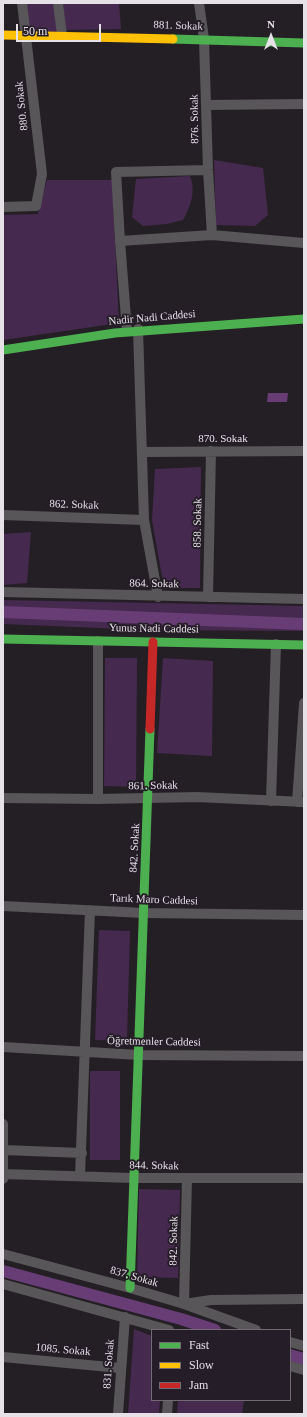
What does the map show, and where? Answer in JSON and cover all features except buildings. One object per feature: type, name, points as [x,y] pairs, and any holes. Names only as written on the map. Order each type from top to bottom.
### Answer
[{"type":"street","name":"880. Sokak","points":[[3,207],[36,206],[42,174],[22,3]]},
{"type":"street","points":[[58,3],[62,35]]},
{"type":"street","name":"876. Sokak","points":[[199,3],[204,39],[208,170],[212,235]]},
{"type":"street","name":"881. Sokak","points":[[3,35],[62,35],[304,43]]},
{"type":"street","points":[[207,105],[304,104]]},
{"type":"street","points":[[126,331],[116,172],[208,170]]},
{"type":"street","points":[[120,241],[212,235],[304,242]]},
{"type":"street","name":"Nadir Nadi Caddesi","points":[[3,350],[48,340],[138,329],[304,319]]},
{"type":"street","points":[[138,329],[144,520],[158,597]]},
{"type":"street","name":"870. Sokak","points":[[142,452],[304,450]]},
{"type":"street","name":"858. Sokak","points":[[208,597],[211,451]]},
{"type":"street","name":"862. Sokak","points":[[3,515],[144,520]]},
{"type":"street","name":"864. Sokak","points":[[3,592],[158,597],[304,599]]},
{"type":"street","name":"Yunus Nadi Caddesi","points":[[3,639],[304,645]]},
{"type":"street","points":[[98,641],[98,799]]},
{"type":"street","name":"842. Sokak","points":[[130,1288],[133,1178],[149,797],[153,642]]},
{"type":"street","points":[[271,800],[276,644]]},
{"type":"street","points":[[301,802],[304,703]]},
{"type":"street","name":"861. Sokak","points":[[3,798],[98,799],[149,797],[301,802]]},
{"type":"street","name":"Tarık Maro Caddesi","points":[[3,906],[144,913],[304,915]]},
{"type":"street","points":[[80,1176],[86,1053],[90,910]]},
{"type":"street","name":"Öğretmenler Caddesi","points":[[3,1047],[139,1055],[304,1056]]},
{"type":"street","points":[[3,1124],[3,1179]]},
{"type":"street","points":[[4,1150],[82,1153]]},
{"type":"street","name":"844. Sokak","points":[[3,1174],[187,1179],[304,1178]]},
{"type":"street","name":"842. Sokak","points":[[184,1304],[187,1179]]},
{"type":"street","name":"837. Sokak","points":[[3,1254],[184,1304],[253,1329]]},
{"type":"street","points":[[3,1284],[166,1329]]},
{"type":"street","points":[[184,1304],[211,1300],[304,1299]]},
{"type":"street","name":"831. Sokak","points":[[118,1414],[120,1368],[125,1317]]},
{"type":"street","points":[[291,1342],[304,1346]]},
{"type":"street","name":"1085. Sokak","points":[[3,1356],[120,1368]]},
{"type":"street","points":[[291,1366],[304,1370]]},
{"type":"street","points":[[167,1414],[168,1401]]},
{"type":"shaded area","points":[[22,3],[58,3],[62,35],[26,35]]},
{"type":"shaded area","points":[[63,3],[119,3],[121,29],[66,30]]},
{"type":"shaded area","points":[[214,160],[263,168],[268,215],[255,226],[216,225]]},
{"type":"shaded area","points":[[190,176],[193,193],[183,220],[167,224],[143,226],[132,217],[136,179]]},
{"type":"shaded area","points":[[47,180],[112,180],[119,323],[3,340],[3,215],[38,214]]},
{"type":"shaded area","points":[[268,393],[288,393],[287,402],[267,402]]},
{"type":"shaded area","points":[[201,467],[200,588],[164,588],[152,520],[155,469]]},
{"type":"shaded area","points":[[31,532],[27,583],[3,585],[3,534]]},
{"type":"shaded area","points":[[3,600],[304,606],[304,631],[148,630],[3,624]]},
{"type":"shaded area","points":[[105,658],[137,658],[136,787],[104,786]]},
{"type":"shaded area","points":[[163,658],[213,661],[212,756],[157,753]]},
{"type":"shaded area","points":[[99,930],[130,931],[127,1041],[95,1040]]},
{"type":"shaded area","points":[[90,1071],[120,1071],[120,1160],[90,1160]]},
{"type":"shaded area","points":[[139,1189],[180,1190],[178,1278],[137,1277]]},
{"type":"shaded area","points":[[134,1329],[151,1336],[151,1401],[160,1401],[159,1414],[128,1414]]},
{"type":"shaded area","points":[[178,1401],[244,1401],[242,1414],[177,1414]]},
{"type":"waterway","points":[[3,612],[304,624]]},
{"type":"waterway","points":[[3,1271],[181,1319],[212,1329]]},
{"type":"waterway","points":[[291,1355],[304,1359]]},
{"type":"traffic: fast","points":[[173,39],[304,43]]},
{"type":"traffic: fast","points":[[3,350],[115,333],[304,319]]},
{"type":"traffic: fast","points":[[3,639],[304,645]]},
{"type":"traffic: fast","points":[[130,1288],[150,729]]},
{"type":"traffic: slow","points":[[3,35],[173,39]]},
{"type":"traffic: jam","points":[[150,729],[153,642]]}]
